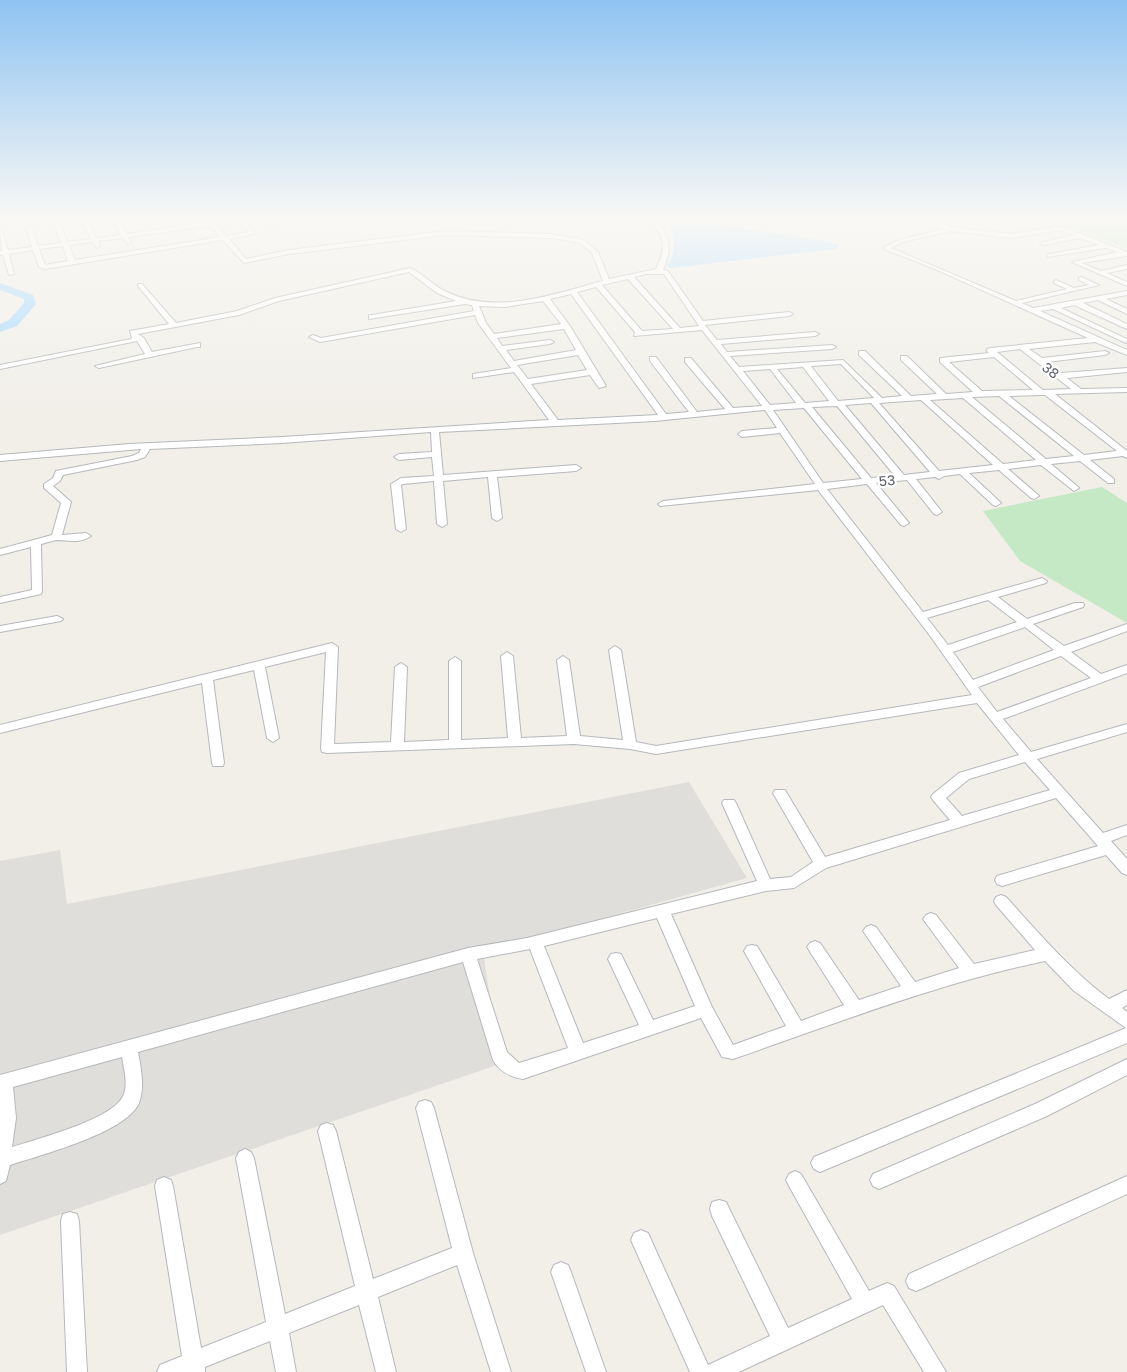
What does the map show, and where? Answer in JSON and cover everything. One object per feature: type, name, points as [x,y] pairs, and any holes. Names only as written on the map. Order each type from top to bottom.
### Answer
[{"type":"street","points":[[150,355],[141,340],[133,333],[239,313],[277,299],[346,284]]},
{"type":"street","points":[[430,284],[444,294],[476,308],[492,336],[555,422]]},
{"type":"street","points":[[313,337],[320,340],[476,308],[545,298],[601,284]]},
{"type":"street","points":[[636,284],[678,330]]},
{"type":"street","points":[[671,284],[768,408],[820,487],[921,616],[981,698],[1029,758],[1127,868]]},
{"type":"street","points":[[972,284],[1094,340],[1105,349],[1127,353]]},
{"type":"street","points":[[1061,284],[1074,290]]},
{"type":"street","points":[[1014,303],[1096,285],[1094,284]]},
{"type":"street","points":[[140,285],[174,325]]},
{"type":"street","points":[[598,285],[638,334],[789,314],[778,303]]},
{"type":"street","points":[[1036,288],[1052,295]]},
{"type":"street","points":[[576,290],[664,417]]},
{"type":"street","points":[[1014,292],[1029,300]]},
{"type":"street","points":[[1031,311],[1127,293]]},
{"type":"street","points":[[1118,295],[1127,299]]},
{"type":"street","points":[[545,298],[561,315],[580,352],[602,386]]},
{"type":"street","points":[[1099,298],[1127,312]]},
{"type":"street","points":[[372,317],[464,302]]},
{"type":"street","points":[[1076,303],[1127,327]]},
{"type":"street","points":[[1054,307],[1126,341]]},
{"type":"street","points":[[492,336],[566,326]]},
{"type":"street","points":[[715,342],[815,334]]},
{"type":"street","points":[[0,367],[133,342],[136,338]]},
{"type":"street","points":[[1094,340],[990,350],[1126,454]]},
{"type":"street","points":[[1040,361],[1105,349],[1126,341]]},
{"type":"street","points":[[501,348],[549,342]]},
{"type":"street","points":[[99,366],[196,345]]},
{"type":"street","points":[[725,354],[832,347]]},
{"type":"street","name":"38","points":[[1022,347],[1080,392]]},
{"type":"street","points":[[476,376],[580,352]]},
{"type":"street","points":[[862,353],[909,399]]},
{"type":"street","points":[[980,394],[943,360],[996,355]]},
{"type":"street","points":[[904,358],[945,397]]},
{"type":"street","points":[[653,359],[695,415]]},
{"type":"street","points":[[688,360],[731,411]]},
{"type":"street","points":[[737,369],[843,362],[939,476]]},
{"type":"street","points":[[806,364],[838,404],[937,512]]},
{"type":"street","points":[[772,367],[904,523]]},
{"type":"street","points":[[1059,376],[1127,370]]},
{"type":"street","points":[[527,382],[592,372]]},
{"type":"street","points":[[0,458],[147,447],[695,415],[980,394],[1127,390]]},
{"type":"street","points":[[1002,394],[1111,481]]},
{"type":"street","points":[[965,395],[1074,488]]},
{"type":"street","points":[[923,398],[1034,496]]},
{"type":"street","points":[[435,430],[442,524]]},
{"type":"street","points":[[742,434],[783,430]]},
{"type":"street","points":[[57,537],[66,502],[57,497],[47,484],[57,479],[63,471],[134,458],[142,455],[147,447]]},
{"type":"street","points":[[399,457],[437,453]]},
{"type":"street","name":"53","points":[[663,504],[1126,454]]},
{"type":"street","points":[[400,529],[396,484],[406,479],[576,468]]},
{"type":"street","points":[[964,472],[996,503]]},
{"type":"street","points":[[492,474],[497,518]]},
{"type":"street","points":[[0,552],[57,537],[66,539],[86,536]]},
{"type":"street","points":[[0,600],[37,592],[36,541]]},
{"type":"street","points":[[921,616],[1042,581]]},
{"type":"street","points":[[991,597],[1101,680]]},
{"type":"street","points":[[946,650],[1028,625],[1079,605]]},
{"type":"street","points":[[0,629],[57,619]]},
{"type":"street","points":[[972,685],[1127,627]]},
{"type":"street","points":[[0,729],[332,647],[327,749],[574,740],[630,744],[656,750],[981,698]]},
{"type":"street","points":[[615,651],[630,744]]},
{"type":"street","points":[[507,656],[515,741]]},
{"type":"street","points":[[563,660],[574,740]]},
{"type":"street","points":[[455,662],[455,744]]},
{"type":"street","points":[[259,665],[273,738]]},
{"type":"street","points":[[397,747],[400,667]]},
{"type":"street","points":[[996,717],[1127,669]]},
{"type":"street","points":[[207,678],[218,763]]},
{"type":"street","points":[[960,823],[938,797],[964,776],[1127,728]]},
{"type":"street","points":[[129,1046],[134,1087],[130,1103],[117,1116],[1,1167],[7,1118],[2,1082],[129,1046],[468,954],[535,942],[766,885],[794,882],[821,864],[1060,792]]},
{"type":"street","points":[[780,793],[821,864]]},
{"type":"street","points":[[729,803],[766,885]]},
{"type":"street","points":[[1002,880],[1106,844],[1127,830]]},
{"type":"street","points":[[1001,901],[1080,986],[1127,1021]]},
{"type":"street","points":[[662,911],[705,1010],[728,1052],[912,990],[1015,959],[1048,954]]},
{"type":"street","points":[[932,919],[971,972]]},
{"type":"street","points":[[871,931],[912,990]]},
{"type":"street","points":[[535,942],[578,1052]]},
{"type":"street","points":[[815,947],[856,1010]]},
{"type":"street","points":[[752,951],[797,1030]]},
{"type":"street","points":[[468,954],[488,1025],[502,1061],[517,1071],[523,1071],[705,1010]]},
{"type":"street","points":[[616,959],[649,1029]]},
{"type":"street","points":[[1108,1007],[1127,997]]},
{"type":"street","points":[[820,1163],[1127,1035]]},
{"type":"street","points":[[879,1180],[1041,1110],[1127,1067]]},
{"type":"street","points":[[425,1108],[463,1253],[501,1372]]},
{"type":"street","points":[[327,1131],[386,1372]]},
{"type":"street","points":[[244,1158],[286,1372]]},
{"type":"street","points":[[795,1180],[865,1304]]},
{"type":"street","points":[[916,1281],[1127,1185]]},
{"type":"street","points":[[164,1186],[194,1367]]},
{"type":"street","points":[[719,1209],[783,1341]]},
{"type":"street","points":[[70,1221],[76,1372]]},
{"type":"street","points":[[641,1240],[700,1372]]},
{"type":"street","points":[[167,1372],[194,1367],[278,1327],[463,1253]]},
{"type":"street","points":[[561,1272],[596,1372]]},
{"type":"street","points":[[716,1372],[887,1293],[936,1372]]},
{"type":"shaded area","points":[[689,782],[747,878],[483,952],[500,1064],[0,1235],[0,861],[60,850],[67,904]]},
{"type":"green space","points":[[1102,487],[1127,503],[1127,623],[1020,561],[983,511]]},
{"type":"waterway","points":[[0,286],[29,297],[30,304],[13,323],[0,328]]}]
